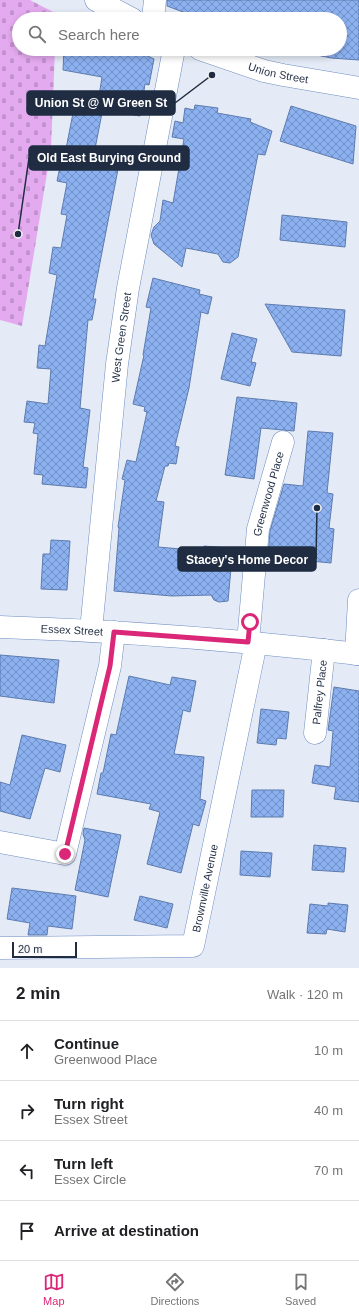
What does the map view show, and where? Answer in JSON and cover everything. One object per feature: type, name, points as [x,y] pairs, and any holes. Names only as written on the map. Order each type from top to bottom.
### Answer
[{"type":"street","points":[[96,0],[119,12]]},
{"type":"street","points":[[154,12],[155,0]]},
{"type":"street","name":"West Green Street","points":[[91,630],[117,364],[128,288],[173,56]]},
{"type":"street","name":"Union Street","points":[[220,56],[264,71],[359,88]]},
{"type":"street","name":"Greenwood Place","points":[[252,642],[258,529],[283,442]]},
{"type":"street","points":[[358,654],[359,600]]},
{"type":"street","name":"Essex Street","points":[[0,626],[91,630],[252,642],[358,654]]},
{"type":"street","points":[[0,842],[65,854],[110,666],[114,632]]},
{"type":"street","name":"Brownville Avenue","points":[[0,948],[193,946],[252,642]]},
{"type":"street","name":"Palfrey Place","points":[[315,733],[324,650]]},
{"type":"green space","points":[[0,0],[30,0],[53,12],[12,12],[12,56],[55,56],[51,149],[22,326],[0,320]]},
{"type":"building","points":[[167,0],[359,0],[359,60],[322,56],[347,56],[347,12],[183,12],[167,6]]},
{"type":"building","points":[[64,56],[148,56],[154,59],[149,85],[145,84],[140,116],[97,109],[102,77],[63,70]]},
{"type":"building","points":[[195,105],[218,108],[217,113],[251,119],[250,122],[272,131],[265,155],[258,154],[238,257],[230,263],[223,262],[218,254],[186,248],[182,267],[154,244],[151,235],[154,227],[160,221],[163,200],[173,203],[184,139],[172,137],[175,121],[183,123],[185,108],[194,110]]},
{"type":"building","points":[[291,106],[356,126],[353,164],[280,141]]},
{"type":"building","points":[[74,108],[102,113],[93,159],[119,164],[93,299],[96,299],[92,320],[88,320],[80,408],[90,410],[83,467],[88,468],[86,488],[42,484],[43,475],[34,474],[38,434],[33,433],[35,423],[24,422],[27,401],[48,404],[51,369],[37,368],[39,345],[45,346],[57,275],[49,273],[53,247],[61,248],[67,215],[61,214],[67,183],[57,181],[63,153],[65,154]]},
{"type":"building","points":[[282,215],[347,222],[345,247],[280,240]]},
{"type":"building","points":[[153,278],[200,290],[199,294],[212,297],[208,314],[201,312],[189,388],[175,446],[179,447],[176,464],[169,463],[168,466],[165,466],[156,501],[164,502],[158,547],[204,551],[204,546],[227,548],[225,568],[231,568],[228,601],[219,602],[214,600],[211,595],[172,596],[114,591],[118,527],[125,480],[122,479],[127,460],[136,462],[147,412],[144,411],[145,407],[133,404],[144,355],[151,308],[146,307]]},
{"type":"building","points":[[265,304],[345,310],[341,356],[292,352]]},
{"type":"building","points":[[232,333],[257,339],[251,362],[256,363],[250,386],[221,379]]},
{"type":"building","points":[[237,397],[297,403],[294,431],[261,428],[254,479],[225,475]]},
{"type":"building","points":[[308,431],[333,433],[327,493],[333,494],[329,528],[334,529],[331,563],[268,557],[270,531],[284,484],[303,486]]},
{"type":"building","points":[[51,540],[70,541],[67,590],[41,589],[43,554],[50,554]]},
{"type":"building","points":[[0,655],[59,660],[54,703],[0,696]]},
{"type":"building","points":[[129,676],[170,685],[172,677],[196,681],[190,712],[183,710],[174,754],[204,757],[200,799],[206,801],[199,826],[193,824],[181,873],[147,864],[160,812],[149,809],[151,804],[97,794],[111,734],[116,735]]},
{"type":"building","points":[[334,687],[359,691],[359,802],[334,799],[336,787],[312,783],[315,765],[330,767],[333,731],[328,730]]},
{"type":"building","points":[[261,709],[289,712],[286,739],[277,738],[276,745],[257,743]]},
{"type":"building","points":[[22,735],[66,745],[60,772],[45,768],[30,819],[0,811],[0,782],[10,785]]},
{"type":"building","points":[[252,790],[284,790],[283,817],[251,817]]},
{"type":"building","points":[[84,828],[121,835],[108,897],[75,890],[85,840],[83,834]]},
{"type":"building","points":[[314,845],[346,848],[344,872],[312,870]]},
{"type":"building","points":[[241,851],[272,853],[270,877],[240,875]]},
{"type":"building","points":[[12,888],[76,896],[72,929],[48,926],[47,935],[28,935],[30,923],[7,919]]},
{"type":"building","points":[[140,896],[173,904],[167,928],[134,920]]},
{"type":"building","points":[[328,903],[348,905],[345,932],[327,929],[326,934],[307,933],[310,904],[328,906]]},
{"type":"place","name":"Union St @ W Green St","points":[[212,75]]},
{"type":"place","name":"Old East Burying Ground","points":[[18,234]]},
{"type":"place","name":"Stacey's Home Decor","points":[[317,508]]},
{"type":"route","points":[[65,854],[110,666],[114,632],[248,642],[250,622]]}]
